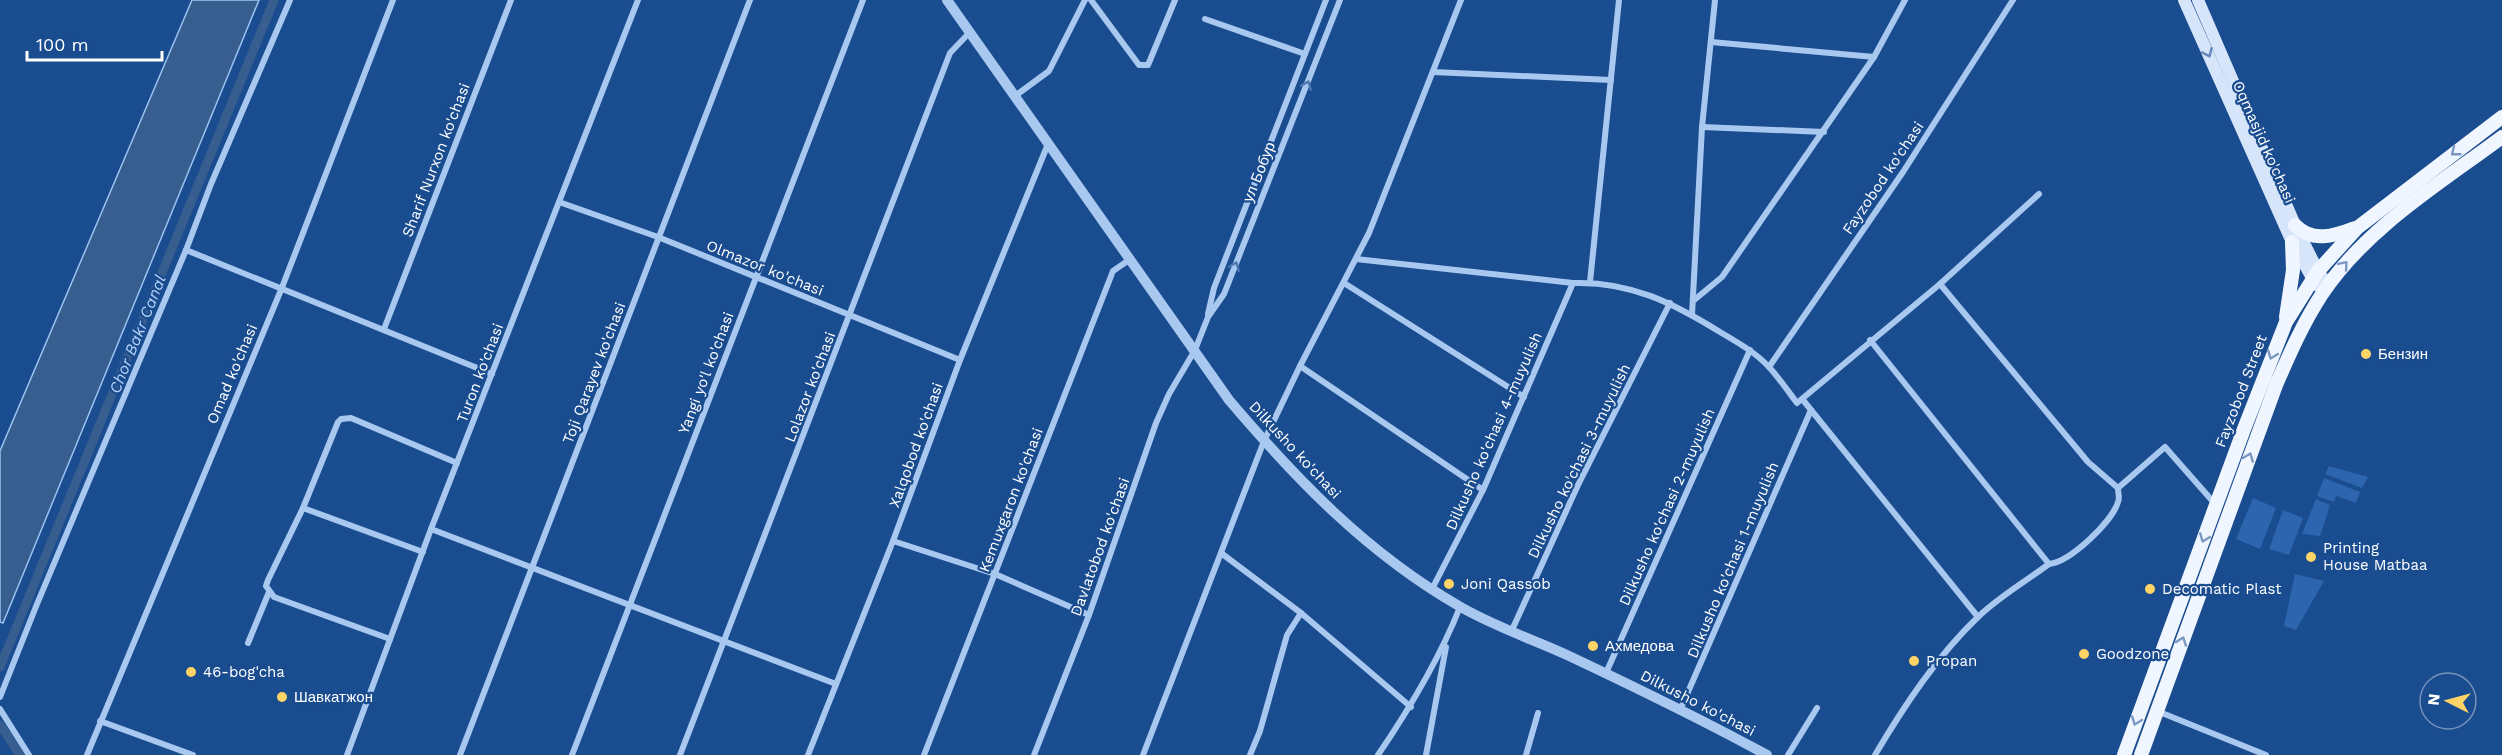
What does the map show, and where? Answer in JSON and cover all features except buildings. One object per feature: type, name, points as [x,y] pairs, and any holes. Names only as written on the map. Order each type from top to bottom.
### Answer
[{"type":"main road","name":"Oqmasjid ko'chasi","points":[[2184,0],[2292,242],[2325,290]]},
{"type":"main road","name":"Oqmasjid ko'chasi","points":[[2198,0],[2315,275]]},
{"type":"main road","name":"Fayzobod Street","points":[[2124,755],[2286,322],[2315,275],[2357,228],[2502,117]]},
{"type":"main road","name":"Fayzobod Street","points":[[2141,755],[2276,385],[2293,345],[2325,290],[2360,247],[2395,217],[2502,137]]},
{"type":"main road","points":[[2295,225],[2300,231],[2317,237],[2326,237],[2357,228]]},
{"type":"main road","points":[[2286,322],[2293,270],[2292,242]]},
{"type":"street","points":[[0,697],[186,250],[211,184],[290,0]]},
{"type":"street","name":"Omad ko'chasi","points":[[87,755],[281,290],[393,0]]},
{"type":"street","name":"Sharif Nurxon ko'chasi","points":[[384,329],[511,0]]},
{"type":"street","name":"Turon ko'chasi","points":[[347,755],[431,529],[638,0]]},
{"type":"street","name":"Toji Qarayev ko'chasi","points":[[460,755],[750,0]]},
{"type":"street","name":"Yangi yo'l ko'chasi","points":[[572,755],[863,0]]},
{"type":"street","name":"Dilkusho ko'chasi","points":[[947,0],[1229,400],[1264,441],[1348,527],[1392,562],[1460,607],[1681,708],[1767,755]]},
{"type":"street","points":[[1015,96],[1049,71],[1085,0]]},
{"type":"street","points":[[1091,0],[1139,65],[1148,65],[1175,0]]},
{"type":"street","points":[[1208,317],[1214,288],[1326,0]]},
{"type":"street","name":"ул Бобур","points":[[1195,350],[1208,317],[1224,294],[1340,0]]},
{"type":"street","points":[[1143,755],[1264,441],[1369,233],[1461,0]]},
{"type":"street","points":[[1590,282],[1619,0]]},
{"type":"street","points":[[1692,315],[1702,127],[1715,0]]},
{"type":"street","points":[[1693,301],[1722,277],[1874,57],[1905,0]]},
{"type":"street","name":"Fayzobod ko'chasi","points":[[1769,367],[1903,172],[2013,0]]},
{"type":"street","points":[[1204,19],[1305,54]]},
{"type":"street","name":"Lolazor ko'chasi","points":[[680,755],[950,54],[970,32]]},
{"type":"street","points":[[1711,42],[1874,57]]},
{"type":"street","points":[[1433,72],[1611,80]]},
{"type":"street","points":[[1702,127],[1824,132]]},
{"type":"street","name":"Xalqobod ko'chasi","points":[[808,755],[893,541],[960,360],[1048,143]]},
{"type":"street","points":[[1356,259],[1574,283],[1590,282],[1635,289],[1670,303],[1750,350],[1769,367],[1797,403],[1940,284],[2039,194]]},
{"type":"street","name":"Olmazor ko'chasi","points":[[560,202],[658,237],[960,360]]},
{"type":"street","points":[[186,250],[492,374]]},
{"type":"street","name":"Kemuxgaron ko'chasi","points":[[924,755],[1113,271],[1129,260]]},
{"type":"street","points":[[1344,283],[1524,397]]},
{"type":"street","name":"Dilkusho ko'chasi 4-muyulish","points":[[1432,589],[1483,490],[1574,283]]},
{"type":"street","points":[[1875,755],[1908,700],[1978,617],[1996,601],[2049,564],[2058,563],[2067,557],[2110,519],[2119,500],[2118,488],[2088,462],[1940,284]]},
{"type":"street","name":"Dilkusho ko'chasi 3-muyulish","points":[[1512,630],[1578,485],[1670,303]]},
{"type":"street","points":[[1870,340],[2049,564]]},
{"type":"street","name":"Davlatobod ko'chasi","points":[[1034,755],[1089,615],[1156,423],[1169,394],[1195,350]]},
{"type":"street","name":"Dilkusho ko'chasi 2-muyulish","points":[[1606,673],[1750,350]]},
{"type":"street","points":[[1300,366],[1483,490]]},
{"type":"street","points":[[1803,400],[1978,617]]},
{"type":"street","name":"Dilkusho ko'chasi 1-muyulish","points":[[1681,708],[1811,410]]},
{"type":"street","points":[[390,639],[274,597],[266,586],[268,580],[303,508],[341,419],[351,418],[457,463]]},
{"type":"street","points":[[2118,488],[2165,447],[2216,506]]},
{"type":"street","points":[[303,508],[423,552]]},
{"type":"street","points":[[431,529],[836,684]]},
{"type":"street","points":[[893,541],[995,574],[1089,615]]},
{"type":"street","points":[[1221,553],[1301,613],[1411,707]]},
{"type":"street","points":[[248,643],[269,592]]},
{"type":"street","points":[[1378,755],[1411,707],[1448,639],[1460,607]]},
{"type":"street","points":[[1250,755],[1260,731],[1287,635],[1301,613]]},
{"type":"street","points":[[1426,755],[1448,639]]},
{"type":"street","points":[[1788,755],[1817,708]]},
{"type":"street","points":[[0,709],[29,755]]},
{"type":"street","points":[[2157,711],[2266,755]]},
{"type":"street","points":[[1526,755],[1539,712]]},
{"type":"street","points":[[100,721],[193,755]]},
{"type":"shaded area","points":[[192,0],[259,0],[3,623],[0,622],[0,451]]},
{"type":"shaded area","points":[[2329,466],[2368,477],[2362,488],[2325,474]]},
{"type":"shaded area","points":[[2324,478],[2360,492],[2356,503],[2336,496],[2334,502],[2317,496]]},
{"type":"shaded area","points":[[2253,498],[2276,508],[2260,549],[2236,539]]},
{"type":"shaded area","points":[[2316,499],[2330,505],[2320,536],[2302,534]]},
{"type":"shaded area","points":[[2283,510],[2303,518],[2289,555],[2269,549]]},
{"type":"shaded area","points":[[2295,574],[2324,581],[2296,630],[2284,626]]},
{"type":"waterway","name":"Chor Bakr Canal","points":[[0,667],[274,0]]},
{"type":"waterway","name":"Chor Bakr Canal","points":[[0,725],[20,755]]},
{"type":"place","name":"Бензин","points":[[2366,354]]},
{"type":"place","name":"Printing House Matbaa","points":[[2311,557]]},
{"type":"place","name":"Joni Qassob","points":[[1449,584]]},
{"type":"place","name":"Decomatic Plast","points":[[2150,589]]},
{"type":"place","name":"Ахмедова","points":[[1593,646]]},
{"type":"place","name":"Goodzone","points":[[2084,654]]},
{"type":"place","name":"Propan","points":[[1914,661]]},
{"type":"place","name":"46-bog'cha","points":[[191,672]]},
{"type":"place","name":"Шавкатжон","points":[[282,697]]}]
